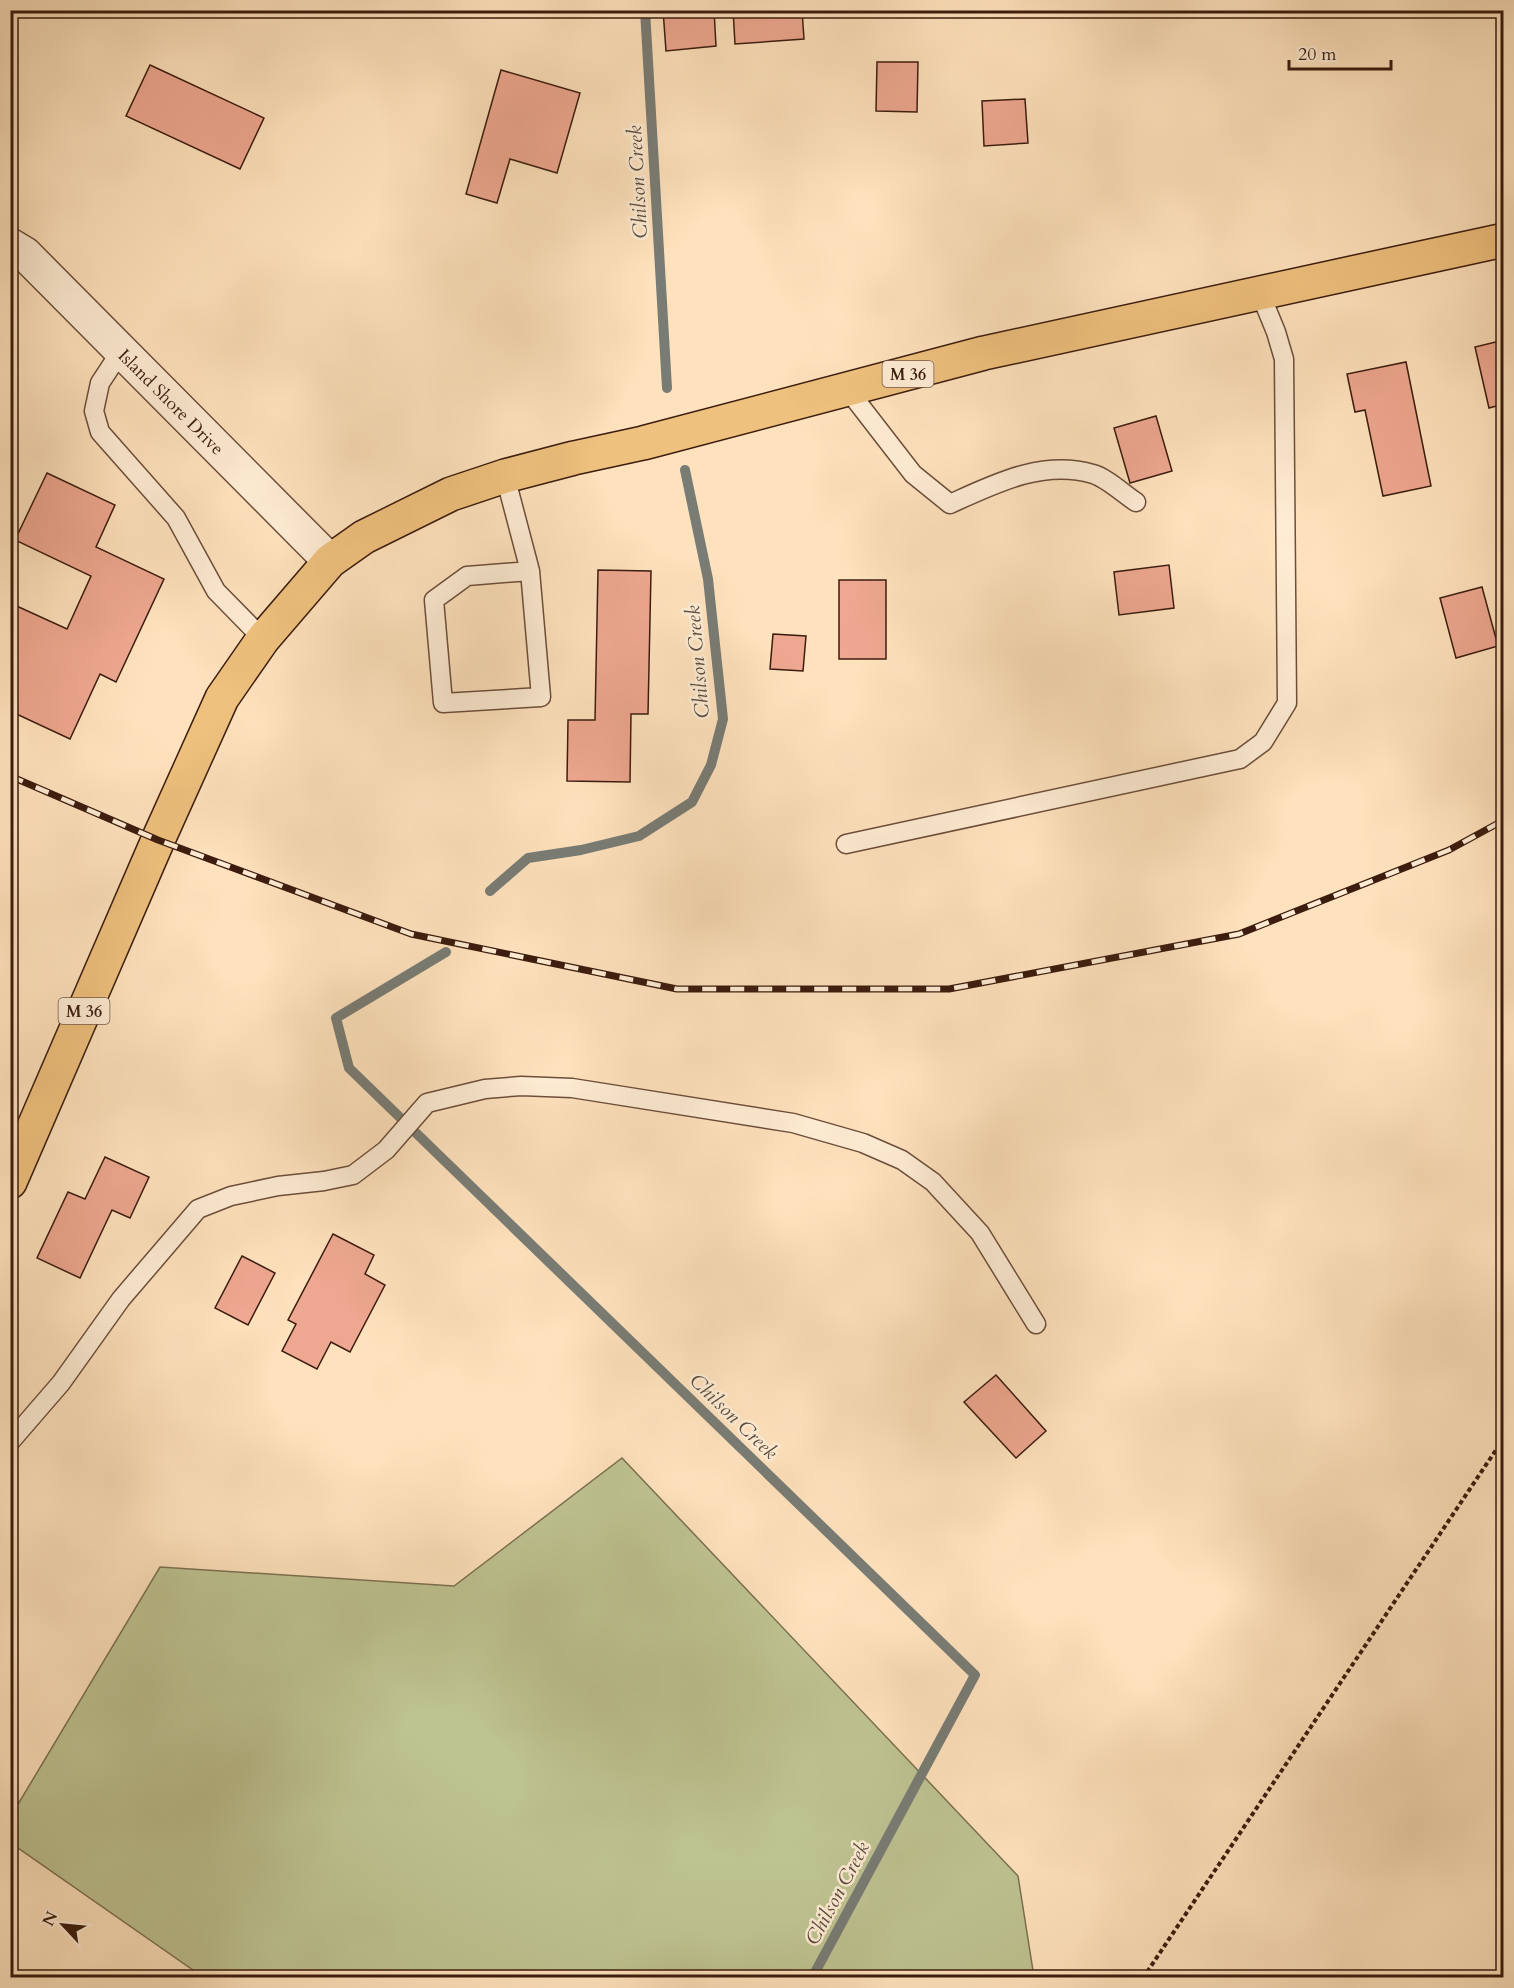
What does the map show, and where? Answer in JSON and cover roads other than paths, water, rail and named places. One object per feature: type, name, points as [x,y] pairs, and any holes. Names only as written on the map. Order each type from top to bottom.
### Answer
[{"type":"main road","name":"M 36","points":[[12,1175],[222,698],[263,639],[330,561],[364,537],[451,494],[505,476],[574,458],[643,443],[984,353],[1503,240]]},
{"type":"street","name":"Island Shore Drive","points":[[10,245],[25,254],[330,561]]},
{"type":"lane","points":[[846,844],[1240,759],[1263,742],[1287,703],[1287,680],[1284,359],[1260,293]]},
{"type":"lane","points":[[121,351],[100,383],[94,411],[100,432],[176,518],[216,591],[263,639]]},
{"type":"lane","points":[[848,390],[913,474],[950,504],[1003,480],[1054,468],[1095,474],[1136,502]]},
{"type":"lane","points":[[505,476],[530,571],[541,697],[443,703],[434,600],[467,576],[530,571]]},
{"type":"lane","points":[[10,1442],[61,1383],[146,1268],[198,1209],[231,1196],[278,1186],[353,1175],[386,1150],[427,1103],[485,1089],[521,1086],[573,1088],[793,1123],[864,1143],[902,1160],[933,1182],[980,1233],[1036,1324]]},
{"type":"waterway","name":"Chilson Creek","points":[[645,10],[667,388]]},
{"type":"waterway","name":"Chilson Creek","points":[[490,891],[528,858],[581,850],[639,836],[692,802],[711,765],[723,719],[708,579],[685,470]]},
{"type":"waterway","name":"Chilson Creek","points":[[446,952],[336,1018],[349,1068],[975,1675],[812,1978]]},
{"type":"railway","points":[[10,776],[158,840],[411,934],[677,989],[949,989],[1239,934],[1449,850],[1504,820]]}]
